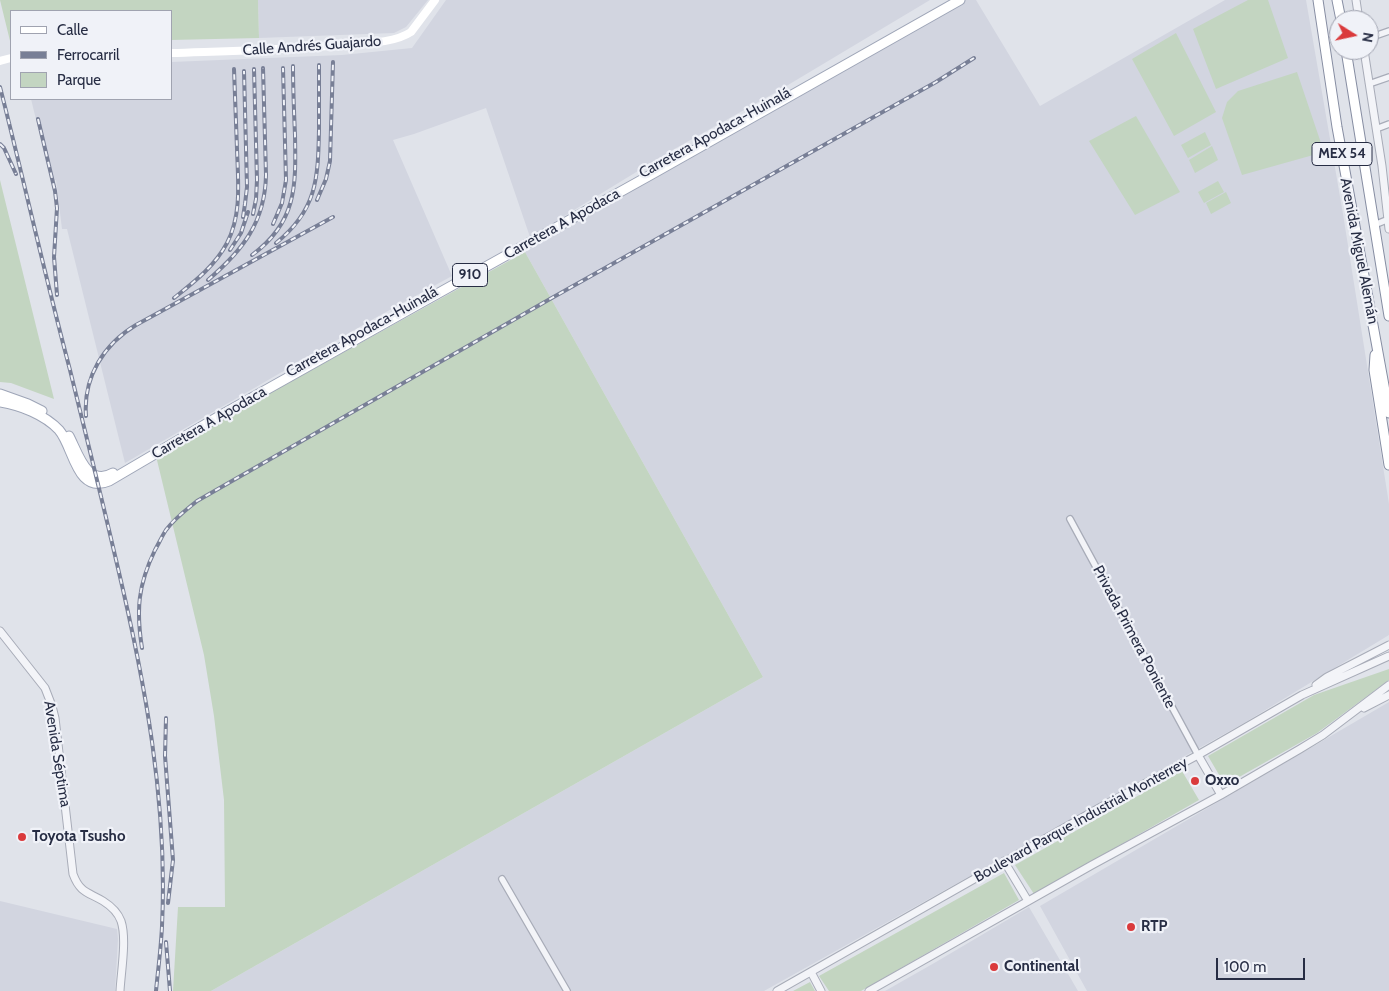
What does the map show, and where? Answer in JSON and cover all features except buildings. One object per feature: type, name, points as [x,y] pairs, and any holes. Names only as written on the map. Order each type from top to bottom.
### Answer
[{"type":"main road","name":"Calle Andrés Guajardo","points":[[172,53],[300,48],[392,40],[411,32],[435,0]]},
{"type":"main road","name":"Carretera Apodaca-Huinalá","points":[[0,394],[28,404],[53,418],[67,432],[82,464],[97,476],[109,476],[270,383],[952,0]]},
{"type":"main road","name":"Carretera A Apodaca","points":[[0,402],[28,411],[50,423],[62,434],[84,478],[99,484],[109,481],[232,409],[960,0]]},
{"type":"main road","name":"Avenida Miguel Alemán","points":[[1318,0],[1342,154],[1389,414]]},
{"type":"main road","name":"Avenida Miguel Alemán","points":[[1348,60],[1389,316]]},
{"type":"main road","points":[[1375,334],[1374,370],[1389,465]]},
{"type":"street","points":[[1365,60],[1389,229]]},
{"type":"street","points":[[1369,84],[1389,77]]},
{"type":"street","points":[[1376,129],[1389,124]]},
{"type":"street","points":[[1374,225],[1388,220]]},
{"type":"street","name":"Privada Primera Poniente","points":[[1070,519],[1198,755]]},
{"type":"street","name":"Avenida Séptima","points":[[0,631],[41,682],[49,696],[55,718],[73,874],[82,890],[109,905],[116,912],[121,922],[124,939],[120,991]]},
{"type":"street","points":[[1302,695],[1328,677],[1389,645]]},
{"type":"street","name":"Boulevard Parque Industrial Monterrey","points":[[777,991],[1004,861],[1198,755],[1302,695],[1389,656]]},
{"type":"street","points":[[868,991],[1221,795],[1324,735],[1389,685]]},
{"type":"street","points":[[1344,720],[1389,695]]},
{"type":"street","points":[[1198,755],[1221,795]]},
{"type":"street","points":[[1004,861],[1028,901]]},
{"type":"street","points":[[502,878],[567,991]]},
{"type":"street","points":[[811,972],[821,991]]},
{"type":"shaded area","points":[[258,0],[428,0],[406,27],[394,33],[259,38]]},
{"type":"shaded area","points":[[446,0],[930,0],[778,91],[669,152],[530,237],[486,108],[393,140],[452,276],[375,318],[125,463],[67,229],[62,229],[56,180],[51,181],[31,100],[172,100],[172,62],[342,55],[412,48]]},
{"type":"shaded area","points":[[964,0],[976,0],[1040,106],[1225,0],[1306,0],[1343,214],[1389,504],[1389,635],[1244,723],[764,991],[211,991],[763,677],[525,252]]},
{"type":"shaded area","points":[[1389,702],[1389,991],[1087,991],[1040,906]]},
{"type":"shaded area","points":[[0,901],[117,929],[115,991],[0,991]]},
{"type":"shaded area","points":[[1029,907],[1078,991],[885,991],[936,962]]},
{"type":"green space","points":[[0,0],[258,0],[259,38],[172,40],[172,10],[10,10],[10,41]]},
{"type":"green space","points":[[1248,0],[1268,0],[1288,58],[1216,89],[1193,29]]},
{"type":"green space","points":[[1176,33],[1216,112],[1174,136],[1132,59]]},
{"type":"green space","points":[[1297,72],[1324,152],[1242,175],[1222,118],[1227,102],[1238,91]]},
{"type":"green space","points":[[1136,116],[1180,192],[1135,215],[1089,141]]},
{"type":"green space","points":[[1205,132],[1211,145],[1188,158],[1181,145]]},
{"type":"green space","points":[[1212,146],[1218,160],[1195,173],[1189,160]]},
{"type":"green space","points":[[0,180],[54,399],[11,383],[0,382]]},
{"type":"green space","points":[[1218,181],[1224,192],[1204,203],[1198,192]]},
{"type":"green space","points":[[1226,192],[1231,203],[1211,214],[1206,203]]},
{"type":"green space","points":[[525,252],[763,677],[211,991],[173,991],[178,907],[225,907],[224,800],[214,716],[204,655],[156,456]]},
{"type":"green space","points":[[1389,669],[1389,680],[1317,733],[1225,785],[1208,756],[1314,695]]},
{"type":"green space","points":[[1182,771],[1199,800],[1034,894],[1015,865]]},
{"type":"green space","points":[[1004,873],[1019,900],[861,991],[829,991],[819,976]]},
{"type":"green space","points":[[810,982],[815,991],[793,991]]},
{"type":"railway","points":[[142,648],[139,610],[142,586],[149,563],[166,530],[197,501],[550,299],[936,82],[974,58]]},
{"type":"railway","points":[[317,200],[326,179],[330,161],[333,62]]},
{"type":"railway","points":[[276,243],[290,231],[300,218],[307,206],[316,179],[319,148],[319,65]]},
{"type":"railway","points":[[252,255],[278,230],[291,202],[295,171],[293,66]]},
{"type":"railway","points":[[208,280],[232,258],[250,234],[265,192],[263,68]]},
{"type":"railway","points":[[273,224],[282,203],[286,180],[283,68]]},
{"type":"railway","points":[[174,298],[216,259],[227,243],[235,221],[238,185],[234,69]]},
{"type":"railway","points":[[253,214],[257,180],[254,69]]},
{"type":"railway","points":[[243,217],[247,187],[244,71]]},
{"type":"railway","points":[[0,87],[106,515],[137,653],[145,698],[158,789],[163,880],[162,926],[156,991]]},
{"type":"railway","points":[[38,119],[55,191],[57,208],[54,257],[57,295]]},
{"type":"railway","points":[[0,144],[4,148],[16,174]]},
{"type":"railway","points":[[230,250],[241,233],[248,212]]},
{"type":"railway","points":[[86,416],[88,388],[92,375],[105,352],[125,333],[136,325],[333,217]]},
{"type":"railway","points":[[166,718],[165,756],[173,860],[168,903]]},
{"type":"railway","points":[[166,942],[170,991]]},
{"type":"place","name":"Oxxo","points":[[1195,781]]},
{"type":"place","name":"Toyota Tsusho","points":[[22,837]]},
{"type":"place","name":"RTP","points":[[1131,927]]},
{"type":"place","name":"Continental","points":[[994,967]]}]
